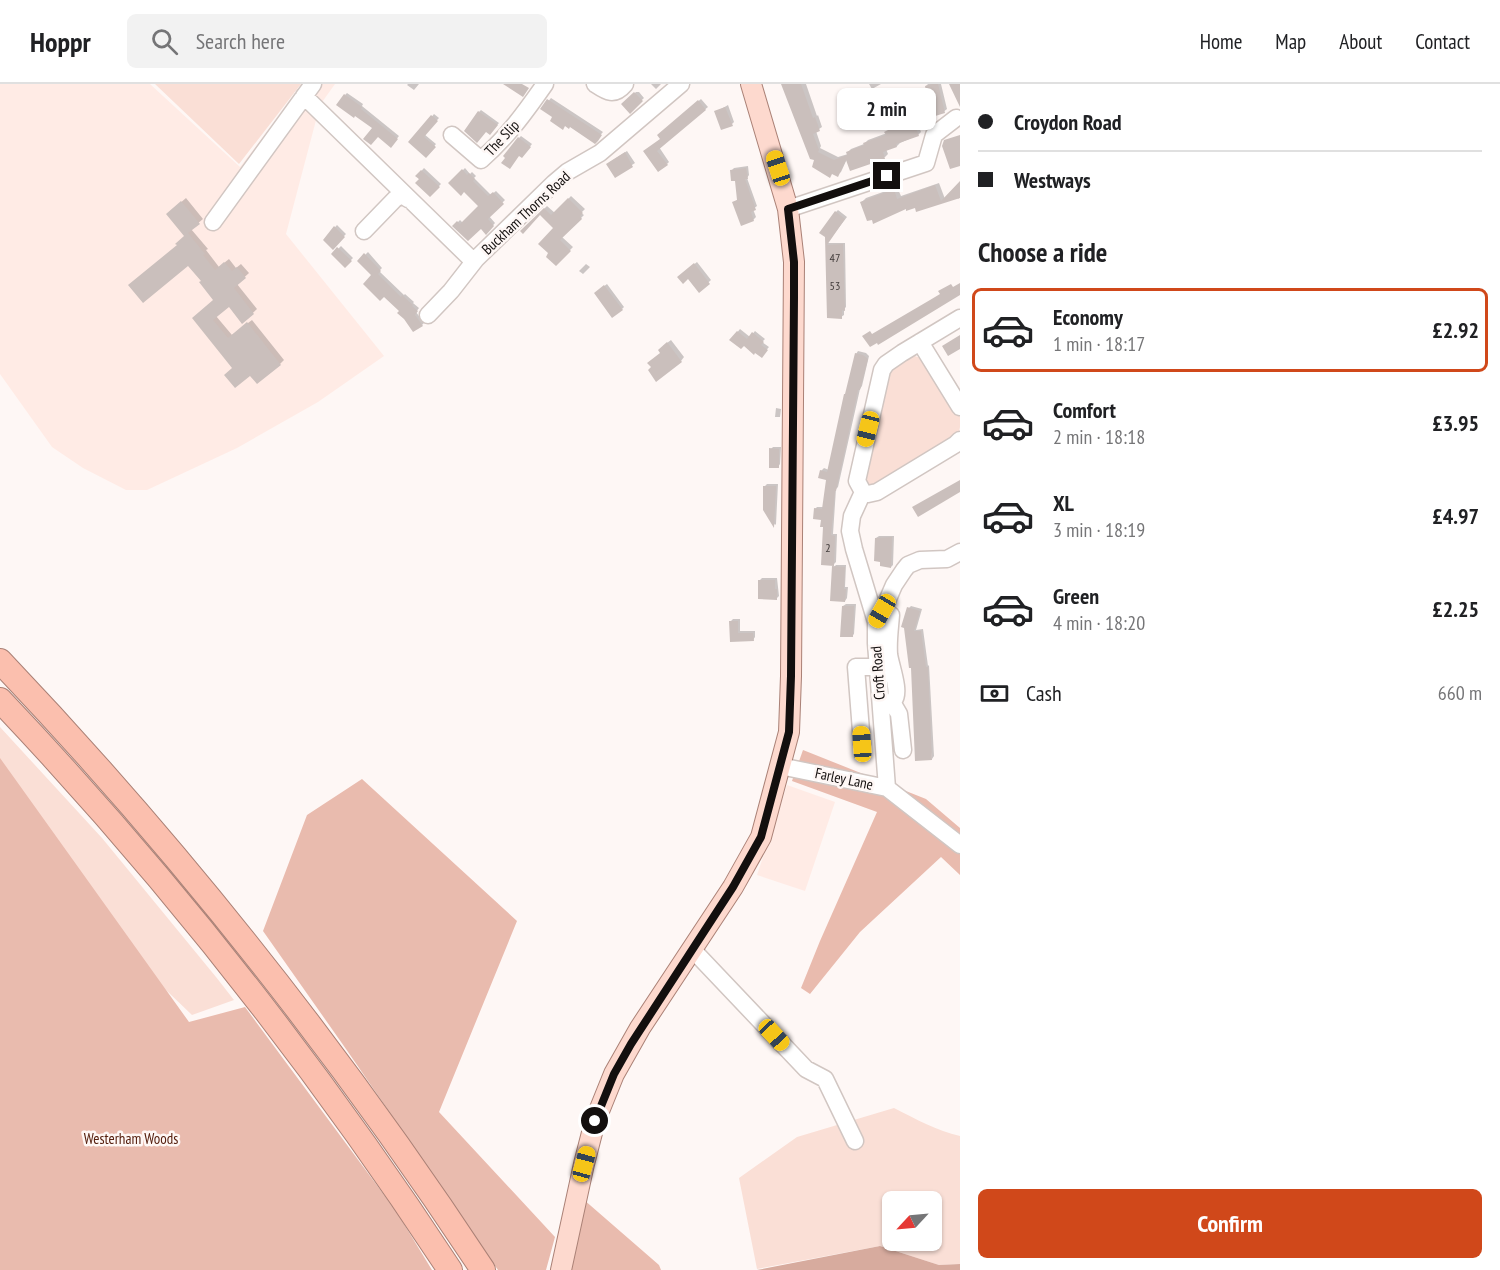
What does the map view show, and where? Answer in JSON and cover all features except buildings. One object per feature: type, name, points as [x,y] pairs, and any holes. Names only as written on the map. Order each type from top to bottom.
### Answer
[{"type":"highway","points":[[0,661],[144,819],[255,954],[366,1099],[483,1270]]},
{"type":"highway","points":[[0,700],[132,846],[255,996],[358,1134],[450,1270]]},
{"type":"main road","points":[[561,1270],[586,1153],[595,1121],[614,1074],[640,1028],[733,887],[761,837],[789,732],[794,262],[788,209],[752,84]]},
{"type":"street","name":"The Slip","points":[[452,135],[481,160],[519,122],[545,84]]},
{"type":"street","points":[[595,84],[609,93],[616,92],[625,84]]},
{"type":"street","name":"Buckham Thorns Road","points":[[309,90],[353,144],[471,259],[476,259],[567,171],[600,153],[681,84]]},
{"type":"street","points":[[213,222],[309,90]]},
{"type":"street","points":[[788,209],[926,162],[934,135],[956,118]]},
{"type":"street","points":[[364,231],[395,199],[404,196],[408,199]]},
{"type":"street","points":[[428,315],[451,291],[476,259]]},
{"type":"street","points":[[960,318],[890,361],[882,370],[857,481],[863,492],[868,494],[877,492],[960,440]]},
{"type":"street","points":[[920,342],[960,407]]},
{"type":"street","name":"Croft Road","points":[[863,492],[852,516],[850,531],[876,622],[878,667],[887,703],[887,788]]},
{"type":"street","points":[[876,622],[894,585],[908,565],[920,560],[947,559],[960,552]]},
{"type":"street","points":[[891,615],[889,643],[896,692],[895,699],[887,703],[899,714],[903,750]]},
{"type":"street","points":[[862,744],[856,667],[878,667]]},
{"type":"street","name":"Farley Lane","points":[[780,766],[887,788],[960,846]]},
{"type":"street","points":[[692,949],[806,1070],[825,1079],[855,1141]]},
{"type":"shaded area","points":[[0,84],[150,84],[240,167],[304,84],[335,84],[320,105],[286,234],[384,356],[318,402],[237,448],[147,490],[126,490],[83,468],[52,447],[0,374]]},
{"type":"shaded area","points":[[155,84],[301,84],[239,164]]},
{"type":"shaded area","points":[[909,355],[922,359],[931,367],[960,417],[958,436],[868,488],[863,472],[886,375]]},
{"type":"shaded area","points":[[0,727],[102,838],[234,1000],[192,1015],[143,968],[0,768]]},
{"type":"shaded area","points":[[787,785],[835,802],[805,891],[757,875]]},
{"type":"shaded area","points":[[894,1108],[935,1128],[960,1136],[960,1264],[939,1265],[896,1251],[942,1251],[942,1191],[882,1191],[882,1247],[757,1269],[739,1178],[797,1137]]},
{"type":"shaded area","points":[[880,1246],[882,1251],[896,1251],[939,1265],[960,1264],[960,1270],[757,1270]]},
{"type":"green space","points":[[803,750],[926,799],[960,828],[960,875],[941,857],[860,932],[810,994],[801,988],[877,812],[792,781]]},
{"type":"green space","name":"Westerham Woods","points":[[0,758],[189,1022],[245,1007],[396,1211],[432,1270],[0,1270]]},
{"type":"green space","points":[[362,779],[517,921],[439,1112],[555,1237],[546,1270],[498,1270],[263,931],[307,815]]},
{"type":"green space","points":[[583,1199],[659,1265],[661,1270],[569,1270]]},
{"type":"route","points":[[595,1121],[614,1074],[640,1028],[733,887],[761,837],[789,732],[794,262],[788,209],[887,176]]}]
